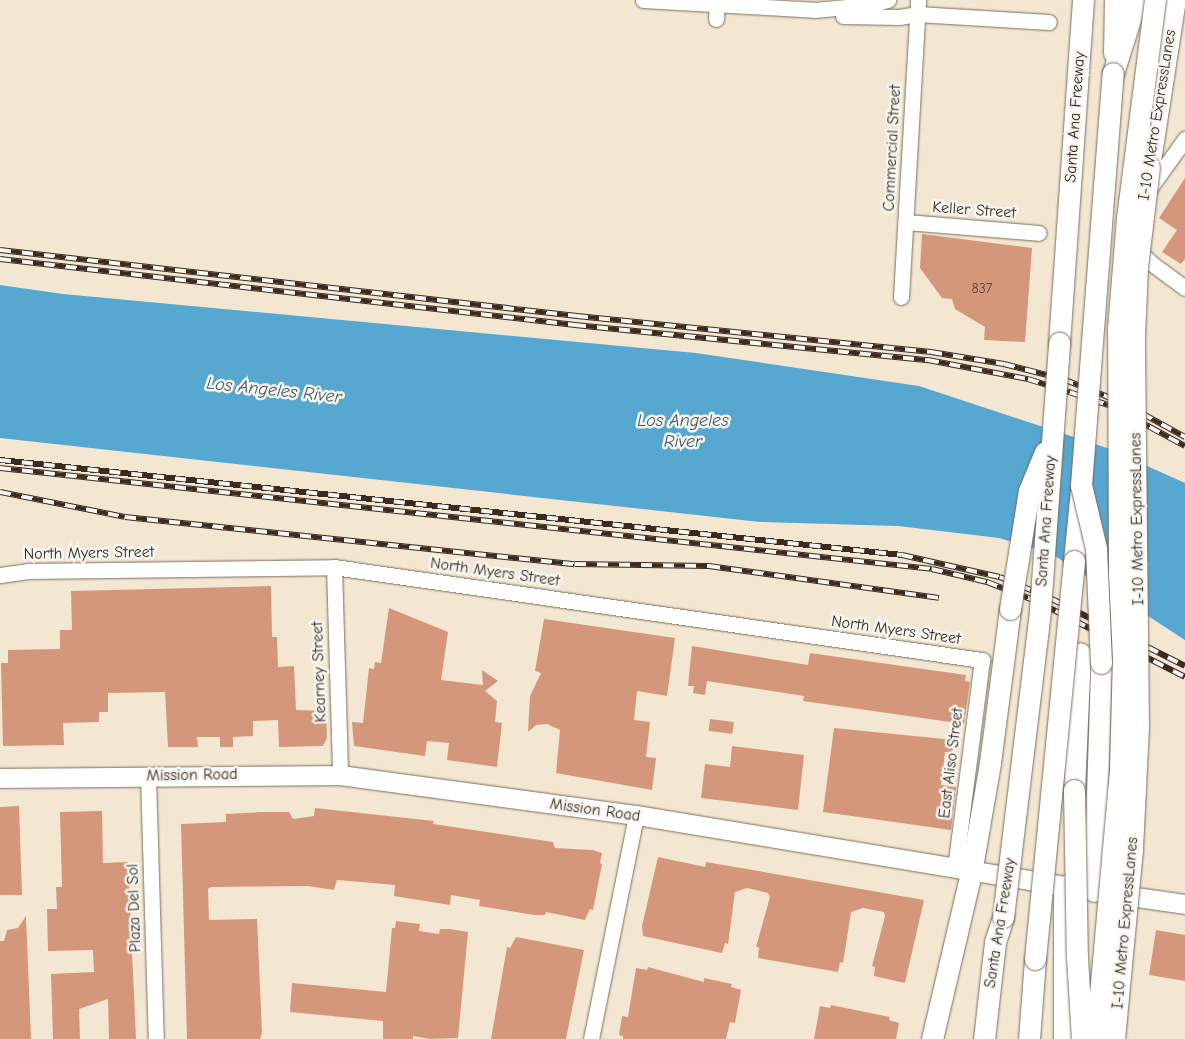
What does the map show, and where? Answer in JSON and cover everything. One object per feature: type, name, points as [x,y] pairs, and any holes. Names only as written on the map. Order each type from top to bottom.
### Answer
[{"type":"highway","name":"Santa Ana Freeway","points":[[984,1039],[994,942],[1003,917],[1040,610],[1083,0]]},
{"type":"highway","name":"Santa Ana Freeway","points":[[1029,1039],[1035,959],[1081,485],[1113,73],[1116,0]]},
{"type":"highway","points":[[1113,73],[1136,0]]},
{"type":"highway","name":"I-10 Metro ExpressLanes","points":[[1096,1039],[1120,761],[1123,659],[1119,574],[1118,330],[1127,218],[1155,0]]},
{"type":"highway","name":"I-10 Metro ExpressLanes","points":[[1114,1039],[1132,849],[1138,728],[1134,379],[1137,267],[1149,167],[1175,0]]},
{"type":"highway","points":[[934,1039],[963,871],[990,763],[1010,609],[1029,490],[1052,435]]},
{"type":"highway","points":[[1081,485],[1096,548],[1101,663],[1094,891]]},
{"type":"highway","points":[[1074,561],[1080,653],[1074,790],[1077,957],[1082,1039]]},
{"type":"highway","points":[[1064,886],[1064,1039]]},
{"type":"highway","points":[[996,1039],[1003,917]]},
{"type":"highway","points":[[1033,982],[1041,1039]]},
{"type":"main road","name":"Mission Road","points":[[0,778],[340,775],[636,815],[963,871],[1185,904]]},
{"type":"street","points":[[643,0],[716,7],[814,10],[869,5],[888,0]]},
{"type":"street","points":[[814,10],[832,16],[899,17],[917,7],[1049,22]]},
{"type":"street","name":"Commercial Street","points":[[902,297],[917,7]]},
{"type":"street","points":[[1185,139],[1140,203],[1136,223],[1141,253],[1185,288]]},
{"type":"street","name":"Keller Street","points":[[906,222],[1039,233]]},
{"type":"street","name":"North Myers Street","points":[[0,575],[28,571],[334,567],[982,660]]},
{"type":"street","name":"Kearney Street","points":[[334,567],[340,775]]},
{"type":"street","name":"East Aliso Street","points":[[963,871],[982,660]]},
{"type":"street","name":"Plaza Del Sol","points":[[148,776],[156,1039]]},
{"type":"street","points":[[591,1039],[636,815]]},
{"type":"water","name":"Los Angeles River","points":[[0,285],[63,294],[696,353],[919,386],[1107,448],[1185,483],[1185,640],[1052,554],[999,538],[898,526],[760,522],[0,438]]},
{"type":"building","points":[[1185,178],[1185,259],[1181,264],[1162,252],[1177,230],[1159,218]]},
{"type":"building","points":[[922,234],[1032,248],[1025,342],[984,340],[985,327],[955,309],[952,299],[942,298],[920,268]]},
{"type":"building","points":[[271,586],[272,637],[277,637],[278,667],[294,666],[296,710],[326,711],[327,738],[323,746],[279,747],[278,720],[253,721],[253,736],[233,737],[233,747],[220,747],[220,737],[197,737],[198,747],[168,747],[165,692],[108,693],[108,712],[99,712],[99,722],[63,723],[64,745],[3,746],[1,663],[8,663],[8,650],[60,649],[60,630],[72,630],[71,591]]},
{"type":"building","points":[[389,608],[448,632],[441,680],[483,685],[482,670],[498,681],[485,691],[497,701],[495,722],[502,723],[497,767],[447,760],[449,743],[427,741],[425,756],[354,746],[352,722],[363,723],[369,668],[374,669],[375,662],[381,663]]},
{"type":"building","points":[[544,619],[675,638],[667,696],[637,691],[634,720],[650,722],[646,757],[656,758],[652,790],[556,773],[560,730],[547,724],[536,725],[528,732],[530,696],[541,673],[535,671]]},
{"type":"building","points":[[692,646],[808,665],[810,653],[966,675],[965,681],[970,682],[964,724],[803,701],[804,696],[707,681],[705,695],[693,693],[694,686],[688,686]]},
{"type":"building","points":[[710,719],[734,722],[732,734],[709,731]]},
{"type":"building","points":[[834,728],[954,740],[952,753],[945,752],[941,785],[956,787],[951,830],[823,812]]},
{"type":"building","points":[[732,746],[804,755],[798,810],[701,798],[705,764],[730,767]]},
{"type":"building","points":[[19,806],[22,895],[0,895],[0,807]]},
{"type":"building","points":[[315,808],[434,821],[433,824],[553,842],[555,848],[593,850],[602,853],[600,863],[602,864],[593,910],[590,909],[585,920],[546,912],[545,915],[534,915],[479,906],[480,900],[451,895],[450,905],[394,896],[395,885],[337,880],[334,890],[308,886],[211,887],[208,889],[209,920],[257,919],[262,1033],[260,1039],[187,1039],[181,824],[226,822],[226,814],[263,812],[289,812],[293,819],[314,816]]},
{"type":"building","points":[[102,811],[103,863],[128,862],[136,1039],[109,1039],[108,999],[79,1009],[80,1039],[53,1039],[51,974],[94,972],[93,950],[48,951],[47,909],[57,909],[56,887],[62,887],[60,812]]},
{"type":"building","points":[[658,857],[705,867],[706,862],[924,900],[905,983],[874,976],[875,967],[872,966],[885,916],[884,912],[863,908],[851,912],[843,963],[840,962],[838,972],[758,958],[759,947],[756,947],[770,897],[768,893],[747,888],[735,892],[728,944],[725,943],[722,953],[643,936],[642,926]]},
{"type":"building","points":[[26,916],[31,1039],[0,1039],[0,941],[4,941],[7,930],[18,928]]},
{"type":"building","points":[[396,921],[420,924],[419,931],[439,934],[440,929],[450,929],[468,932],[458,1038],[430,1039],[413,1036],[413,1039],[383,1039],[383,1021],[290,1012],[292,983],[386,992],[392,928],[395,928]]},
{"type":"building","points":[[1156,930],[1185,935],[1185,981],[1149,975]]},
{"type":"building","points":[[516,937],[584,950],[566,1039],[491,1039],[507,947],[510,948]]},
{"type":"building","points":[[648,967],[704,982],[704,978],[732,984],[731,987],[741,990],[735,1023],[730,1022],[726,1039],[623,1039],[623,1036],[619,1035],[622,1016],[628,1017],[636,968],[647,970]]},
{"type":"building","points":[[831,1005],[890,1017],[889,1020],[899,1023],[896,1039],[814,1039],[820,1006],[830,1008]]},
{"type":"railway","points":[[0,250],[577,316],[931,352],[1004,364],[1063,379],[1123,403],[1185,437]]},
{"type":"railway","points":[[0,259],[575,325],[928,360],[1028,379],[1111,406],[1185,446]]},
{"type":"railway","points":[[0,460],[902,555],[1000,577],[1050,598],[1185,666]]},
{"type":"railway","points":[[0,468],[932,569],[987,582],[1036,601],[1185,677]]},
{"type":"railway","points":[[0,492],[125,517],[575,564],[709,566],[939,598]]}]
